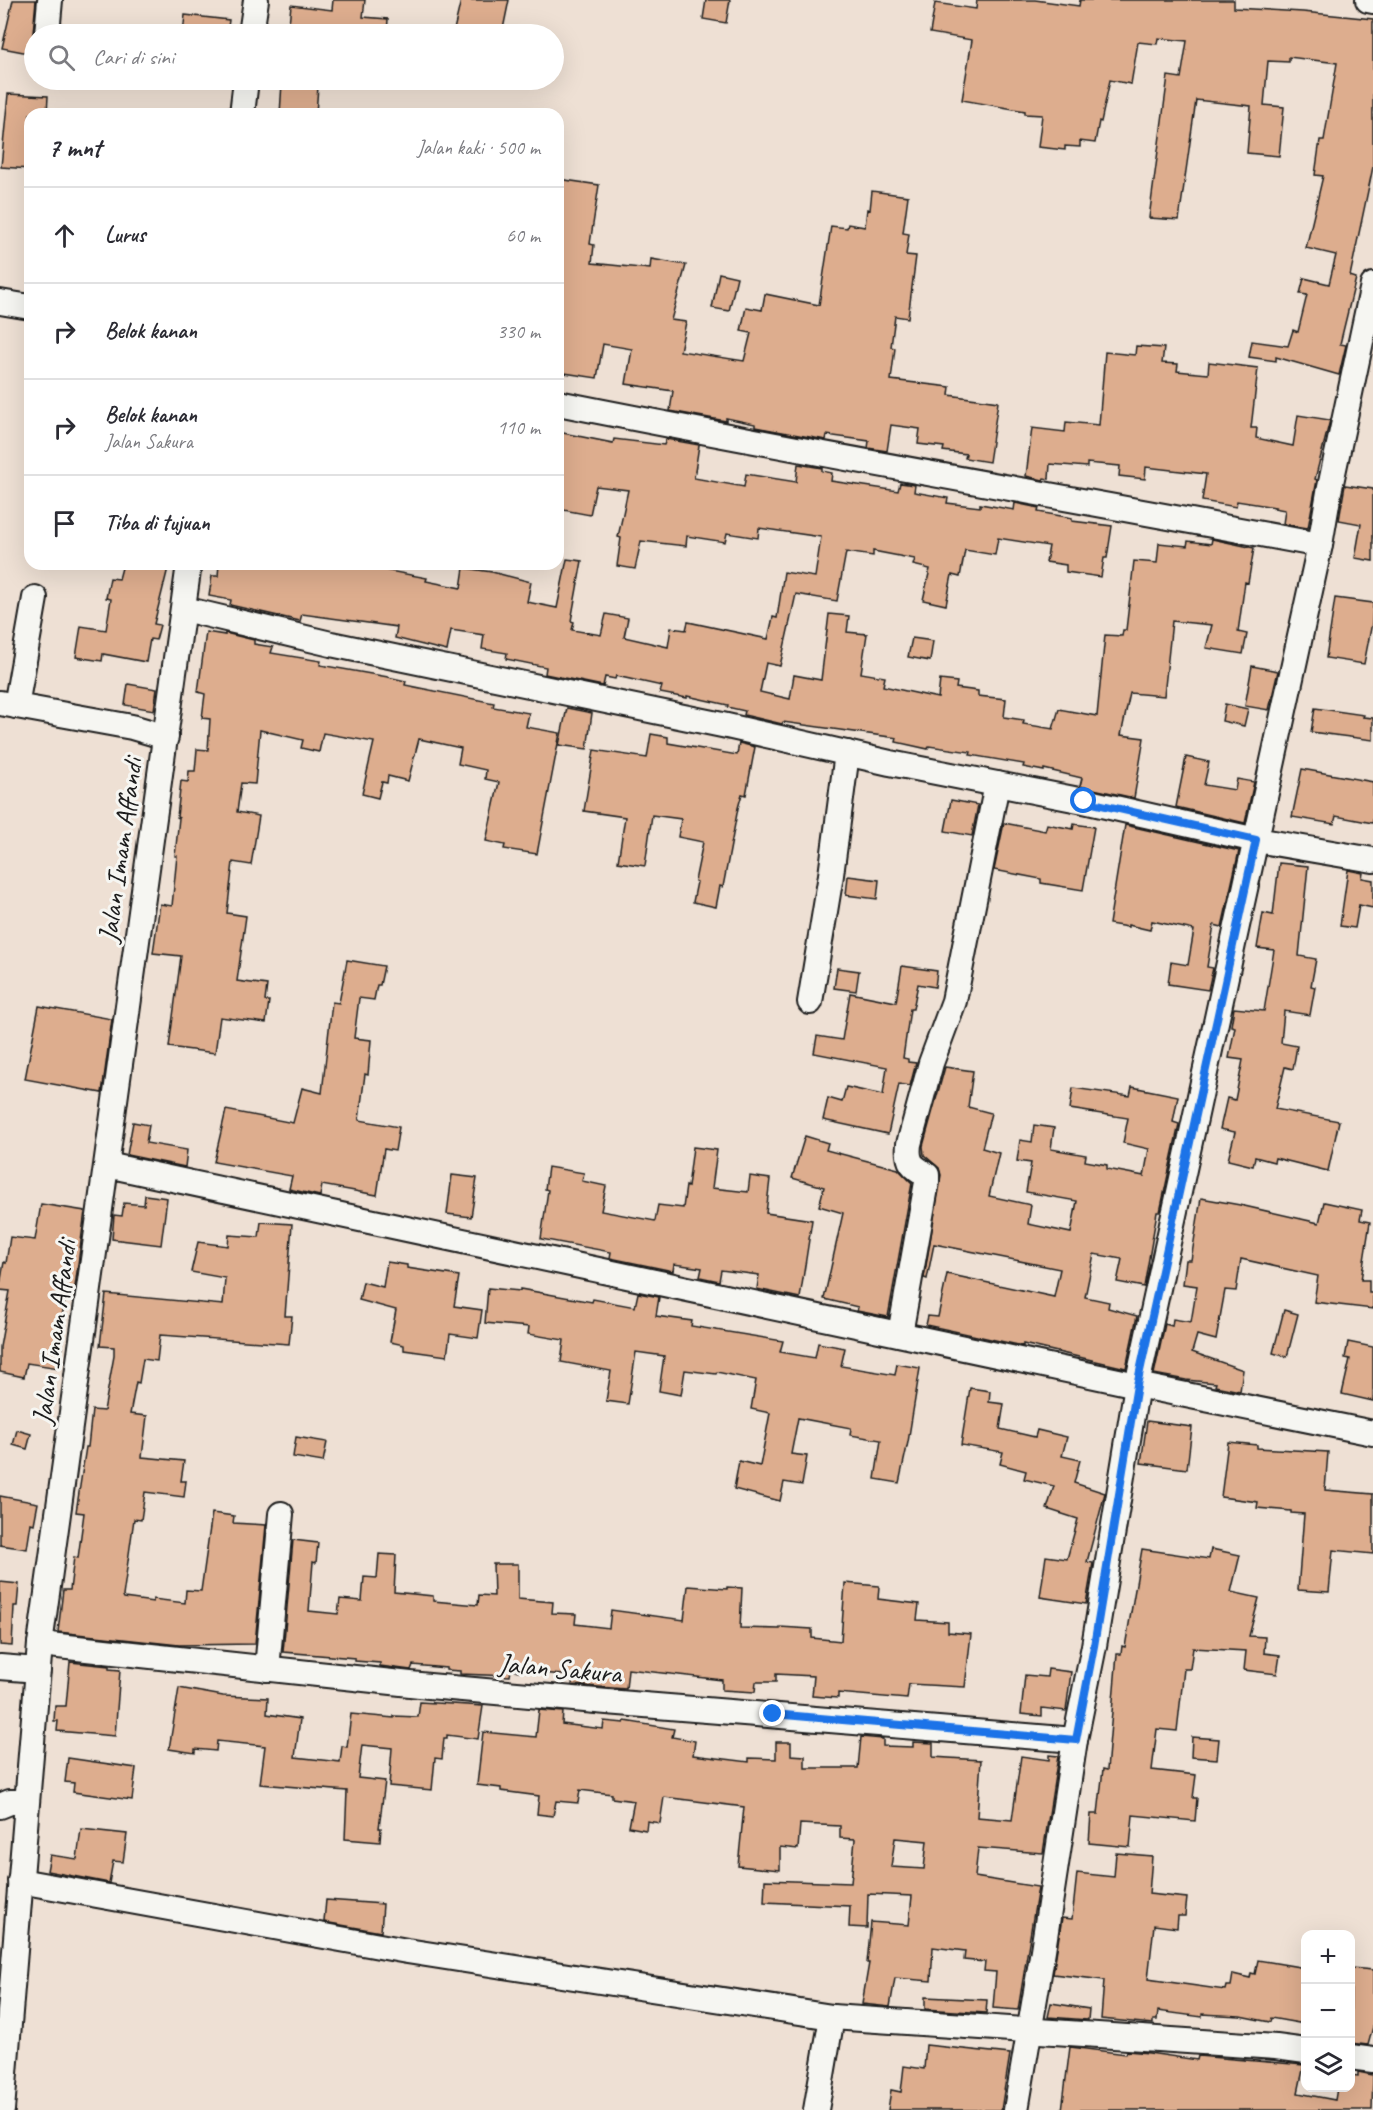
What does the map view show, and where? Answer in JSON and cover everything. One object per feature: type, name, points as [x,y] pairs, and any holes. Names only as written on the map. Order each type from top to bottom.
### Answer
[{"type":"street","points":[[48,24],[50,0]]},
{"type":"street","points":[[252,24],[256,0]]},
{"type":"street","points":[[1368,0],[1373,1]]},
{"type":"street","points":[[243,108],[245,90]]},
{"type":"street","points":[[1016,2110],[1137,1385],[1320,544],[1373,285]]},
{"type":"street","points":[[0,302],[24,306]]},
{"type":"street","points":[[564,404],[744,440],[1320,544]]},
{"type":"street","name":"Jalan Imam Affandi","points":[[2,2110],[40,1644],[188,570]]},
{"type":"street","points":[[35,598],[8,705],[132,727],[166,736]]},
{"type":"street","points":[[184,609],[331,644],[1177,821],[1256,840],[1373,860]]},
{"type":"street","points":[[810,1002],[831,875],[847,753]]},
{"type":"street","points":[[900,1334],[927,1182],[927,1175],[911,1164],[908,1155],[909,1144],[931,1063],[954,1001],[997,784]]},
{"type":"street","points":[[107,1165],[1137,1385],[1373,1433]]},
{"type":"street","points":[[267,1669],[281,1514]]},
{"type":"street","name":"Jalan Sakura","points":[[40,1644],[607,1702],[1076,1740]]},
{"type":"street","points":[[0,1667],[38,1670]]},
{"type":"street","points":[[0,1806],[26,1802]]},
{"type":"street","points":[[20,1881],[407,1951],[832,2017],[1264,2046],[1301,2051]]},
{"type":"street","points":[[816,2110],[832,2017]]},
{"type":"street","points":[[1355,2058],[1373,2060]]},
{"type":"building","points":[[13,0],[36,0],[34,24],[24,24],[24,52],[2,48]]},
{"type":"building","points":[[333,0],[365,0],[363,17],[388,19],[388,24],[289,24],[291,5],[332,10]]},
{"type":"building","points":[[461,0],[509,0],[504,24],[455,24]]},
{"type":"building","points":[[706,0],[730,0],[726,23],[703,19]]},
{"type":"building","points":[[977,0],[1035,0],[1079,6],[1080,0],[1234,0],[1234,8],[1373,19],[1373,167],[1350,276],[1356,278],[1340,344],[1346,345],[1339,375],[1276,357],[1276,361],[1249,357],[1252,341],[1288,346],[1293,330],[1298,332],[1307,295],[1300,294],[1304,278],[1329,284],[1336,255],[1306,248],[1323,176],[1315,175],[1320,140],[1324,140],[1337,63],[1289,57],[1289,62],[1268,61],[1264,105],[1284,107],[1279,156],[1247,153],[1251,106],[1196,100],[1179,220],[1149,218],[1168,76],[1181,78],[1187,41],[1158,38],[1157,44],[1138,42],[1131,84],[1110,80],[1095,143],[1080,141],[1080,147],[1065,146],[1065,150],[1038,147],[1042,115],[1025,114],[1025,111],[962,100],[972,40],[930,33],[935,3],[976,9]]},
{"type":"building","points":[[185,15],[229,20],[228,24],[184,24]]},
{"type":"building","points":[[282,90],[318,90],[316,108],[280,108]]},
{"type":"building","points":[[8,94],[48,96],[47,108],[24,108],[24,169],[1,167]]},
{"type":"building","points":[[564,180],[599,185],[590,244],[594,245],[592,263],[650,269],[651,259],[686,265],[671,320],[686,322],[680,351],[744,361],[751,333],[741,331],[746,307],[762,310],[765,294],[819,305],[831,226],[847,228],[848,224],[865,227],[872,191],[908,196],[903,233],[909,234],[906,255],[916,256],[908,318],[895,316],[891,347],[895,348],[891,380],[950,387],[949,395],[998,402],[989,462],[965,458],[966,454],[943,451],[944,447],[918,444],[920,429],[891,425],[887,451],[868,448],[869,441],[827,435],[826,440],[755,427],[755,424],[726,418],[726,421],[670,411],[673,391],[626,384],[632,349],[603,344],[597,378],[564,373]]},
{"type":"building","points":[[719,273],[737,277],[729,311],[712,308]]},
{"type":"building","points":[[1136,346],[1164,348],[1162,363],[1178,364],[1177,371],[1208,374],[1209,362],[1258,368],[1251,428],[1257,428],[1256,438],[1293,446],[1298,415],[1330,420],[1315,479],[1317,480],[1308,528],[1283,524],[1285,510],[1275,507],[1237,501],[1236,507],[1202,501],[1206,474],[1146,467],[1145,479],[1119,476],[1120,466],[1087,463],[1087,467],[1050,464],[1049,479],[1026,476],[1032,428],[1065,432],[1066,422],[1099,425],[1105,352],[1135,355]]},
{"type":"building","points":[[564,433],[613,443],[614,439],[664,445],[666,439],[699,445],[694,478],[744,487],[746,474],[796,482],[798,464],[822,468],[822,471],[832,473],[831,481],[898,491],[900,483],[915,485],[914,492],[948,498],[947,503],[980,507],[980,504],[1014,510],[1015,503],[1039,508],[1038,512],[1072,518],[1072,521],[1112,526],[1107,558],[1104,558],[1101,577],[1066,572],[1066,565],[1046,562],[1049,546],[998,538],[995,555],[965,550],[960,577],[952,575],[946,605],[923,600],[930,569],[913,565],[915,559],[873,551],[873,556],[846,552],[837,601],[796,594],[780,666],[766,663],[760,692],[790,699],[794,675],[821,680],[829,614],[849,616],[847,632],[867,634],[861,673],[885,677],[883,686],[938,698],[940,680],[957,682],[956,688],[978,691],[978,696],[1006,699],[1004,717],[1024,720],[1023,724],[1053,729],[1059,709],[1097,716],[1105,635],[1122,636],[1123,630],[1126,630],[1134,561],[1157,563],[1159,543],[1187,546],[1188,541],[1211,544],[1212,539],[1254,548],[1248,583],[1245,582],[1238,632],[1247,634],[1243,654],[1206,648],[1212,625],[1172,621],[1164,696],[1130,693],[1121,735],[1144,738],[1134,798],[1080,786],[1082,778],[1044,769],[1044,771],[1023,767],[1024,764],[970,755],[971,752],[929,746],[928,749],[896,742],[897,738],[783,722],[782,724],[744,715],[745,711],[727,707],[728,705],[660,693],[662,686],[616,676],[615,679],[605,677],[603,686],[545,674],[546,667],[506,659],[507,653],[482,649],[484,635],[451,630],[447,651],[395,638],[397,627],[302,614],[300,621],[230,605],[231,600],[209,596],[212,576],[218,576],[218,570],[384,570],[427,578],[426,581],[461,588],[464,570],[478,570],[531,582],[527,602],[557,608],[567,559],[582,561],[571,621],[574,622],[572,630],[601,635],[606,614],[628,618],[624,637],[668,647],[671,628],[686,630],[688,622],[768,639],[773,617],[777,618],[784,572],[815,577],[821,537],[759,528],[758,538],[727,533],[725,542],[687,536],[686,546],[641,541],[635,569],[617,566],[621,538],[618,537],[628,490],[596,486],[590,515],[564,510]]},
{"type":"building","points":[[1345,485],[1373,489],[1373,561],[1355,558],[1361,524],[1339,520]]},
{"type":"building","points":[[121,570],[168,570],[154,624],[160,625],[156,640],[150,639],[146,662],[103,654],[102,661],[76,657],[81,626],[106,630],[111,599],[106,598],[110,578],[119,579]]},
{"type":"building","points":[[1335,598],[1373,603],[1372,623],[1364,664],[1326,658]]},
{"type":"building","points":[[206,632],[225,635],[225,633],[254,640],[254,644],[273,647],[271,653],[321,661],[320,665],[388,677],[406,681],[405,685],[494,703],[493,707],[529,713],[526,727],[560,733],[537,854],[504,849],[505,845],[486,841],[499,782],[485,779],[486,770],[458,764],[461,748],[419,739],[408,781],[388,776],[387,783],[382,782],[378,798],[362,794],[374,742],[323,733],[319,752],[301,748],[303,740],[260,730],[255,784],[241,783],[237,812],[259,816],[251,865],[233,862],[227,913],[246,916],[237,981],[267,985],[265,1001],[269,1001],[266,1023],[220,1017],[215,1053],[169,1047],[181,956],[153,953],[160,904],[172,906],[181,781],[188,782],[189,771],[195,771],[197,749],[208,750],[210,719],[202,718],[205,694],[198,692]]},
{"type":"building","points":[[912,638],[933,641],[930,661],[908,657]]},
{"type":"building","points":[[1252,666],[1278,671],[1269,710],[1245,706]]},
{"type":"building","points":[[128,684],[157,689],[154,710],[125,705]]},
{"type":"building","points":[[1225,704],[1248,709],[1244,726],[1222,721]]},
{"type":"building","points":[[567,708],[592,713],[587,749],[559,745]]},
{"type":"building","points":[[1315,708],[1373,718],[1373,740],[1311,732]]},
{"type":"building","points":[[651,734],[668,737],[668,743],[737,755],[739,743],[755,747],[746,795],[742,794],[738,808],[723,887],[720,886],[716,907],[693,902],[703,842],[678,837],[681,819],[652,815],[645,866],[618,862],[625,817],[584,811],[594,750],[647,758]]},
{"type":"building","points":[[1186,757],[1209,762],[1204,785],[1235,790],[1237,779],[1254,782],[1245,823],[1176,807]]},
{"type":"building","points":[[1302,769],[1373,782],[1373,823],[1336,816],[1334,824],[1292,817]]},
{"type":"building","points":[[951,800],[978,805],[972,836],[945,831]]},
{"type":"building","points":[[1004,823],[1045,831],[1047,824],[1073,829],[1074,824],[1094,827],[1083,890],[1041,883],[1041,879],[994,870]]},
{"type":"building","points":[[1125,825],[1239,851],[1222,927],[1214,925],[1207,967],[1213,968],[1208,990],[1168,984],[1171,962],[1188,965],[1194,930],[1152,921],[1150,930],[1109,924]]},
{"type":"building","points":[[1279,863],[1308,866],[1299,956],[1316,959],[1311,986],[1315,987],[1310,1015],[1284,1011],[1281,1043],[1297,1046],[1293,1069],[1285,1067],[1275,1109],[1339,1121],[1328,1171],[1275,1158],[1274,1162],[1255,1157],[1253,1166],[1228,1160],[1235,1132],[1220,1129],[1227,1098],[1235,1100],[1243,1060],[1229,1058],[1235,1027],[1231,1026],[1234,1008],[1264,1011],[1274,950],[1257,948],[1263,913],[1273,915]]},
{"type":"building","points":[[1348,870],[1363,873],[1362,878],[1373,880],[1373,908],[1359,905],[1355,928],[1340,926]]},
{"type":"building","points":[[848,876],[879,880],[877,899],[846,895]]},
{"type":"building","points":[[347,960],[384,966],[374,1000],[359,998],[354,1038],[371,1040],[368,1075],[365,1074],[359,1120],[399,1127],[395,1151],[384,1149],[377,1195],[322,1185],[320,1196],[289,1189],[292,1176],[214,1162],[226,1110],[293,1123],[302,1088],[322,1093],[332,1002],[339,1003]]},
{"type":"building","points":[[902,966],[937,971],[935,987],[918,984],[913,1009],[910,1009],[903,1058],[908,1059],[908,1062],[916,1063],[910,1086],[899,1084],[888,1134],[823,1120],[828,1098],[842,1102],[846,1087],[883,1095],[887,1067],[814,1053],[817,1036],[842,1040],[850,993],[896,1002]]},
{"type":"building","points":[[837,968],[859,971],[856,991],[834,988]]},
{"type":"building","points":[[39,1006],[112,1019],[102,1093],[25,1079]]},
{"type":"building","points":[[945,1067],[973,1071],[968,1107],[991,1113],[982,1148],[999,1153],[989,1196],[1031,1205],[1028,1224],[1071,1233],[1077,1201],[1026,1192],[1031,1163],[1017,1161],[1020,1140],[1032,1142],[1034,1125],[1054,1128],[1051,1149],[1086,1155],[1085,1161],[1107,1165],[1107,1169],[1144,1176],[1149,1149],[1123,1143],[1128,1118],[1070,1109],[1073,1088],[1130,1096],[1132,1087],[1178,1096],[1173,1122],[1179,1124],[1160,1212],[1157,1212],[1144,1287],[1117,1282],[1122,1259],[1094,1254],[1085,1297],[1109,1302],[1108,1308],[1137,1316],[1126,1368],[1023,1344],[1023,1346],[926,1325],[928,1316],[938,1317],[947,1274],[1054,1297],[1060,1269],[934,1244],[927,1279],[924,1278],[941,1175],[939,1168],[924,1155],[923,1146]]},
{"type":"building","points":[[133,1122],[149,1125],[146,1143],[187,1150],[185,1167],[127,1155]]},
{"type":"building","points":[[805,1136],[828,1143],[826,1150],[898,1169],[912,1183],[888,1317],[857,1311],[858,1307],[824,1299],[843,1213],[819,1206],[824,1187],[792,1178]]},
{"type":"building","points":[[693,1147],[717,1150],[712,1188],[748,1192],[750,1176],[770,1179],[766,1213],[812,1220],[800,1298],[757,1289],[759,1275],[721,1270],[719,1281],[700,1277],[702,1268],[674,1264],[673,1271],[610,1258],[611,1252],[541,1239],[548,1190],[545,1189],[548,1167],[584,1173],[582,1181],[606,1186],[601,1211],[655,1221],[658,1205],[683,1208]]},
{"type":"building","points":[[452,1175],[477,1178],[471,1217],[447,1214]]},
{"type":"building","points":[[145,1195],[167,1198],[161,1245],[112,1239],[114,1215],[122,1216],[124,1203],[144,1205]]},
{"type":"building","points":[[1201,1198],[1319,1223],[1324,1202],[1362,1210],[1360,1220],[1370,1222],[1361,1280],[1369,1280],[1369,1293],[1373,1293],[1373,1309],[1314,1302],[1318,1276],[1241,1259],[1236,1291],[1225,1290],[1216,1340],[1197,1335],[1192,1352],[1243,1370],[1240,1391],[1215,1386],[1216,1383],[1154,1374],[1165,1324],[1172,1326],[1173,1319],[1191,1322],[1197,1286],[1183,1284],[1186,1260],[1191,1260]]},
{"type":"building","points":[[41,1204],[85,1211],[73,1302],[65,1300],[57,1345],[63,1346],[59,1368],[27,1363],[24,1377],[0,1372],[0,1347],[10,1291],[0,1290],[0,1285],[10,1237],[35,1240]]},
{"type":"building","points":[[261,1222],[292,1224],[285,1316],[292,1316],[289,1344],[160,1335],[157,1361],[143,1359],[130,1414],[147,1416],[142,1457],[184,1461],[181,1481],[186,1481],[184,1497],[145,1492],[141,1520],[134,1519],[123,1596],[153,1602],[153,1599],[185,1603],[186,1590],[201,1591],[212,1513],[234,1516],[233,1523],[266,1525],[255,1644],[179,1645],[58,1632],[63,1590],[70,1590],[74,1557],[78,1558],[84,1513],[76,1512],[92,1410],[104,1411],[114,1356],[114,1347],[100,1346],[106,1294],[223,1305],[225,1278],[191,1272],[198,1242],[228,1246],[229,1235],[259,1237]]},
{"type":"building","points":[[387,1262],[407,1265],[407,1268],[459,1276],[454,1306],[482,1310],[478,1338],[450,1334],[447,1356],[404,1350],[404,1345],[390,1342],[396,1310],[359,1300],[363,1282],[383,1287]]},
{"type":"building","points":[[488,1288],[520,1291],[520,1289],[635,1307],[638,1293],[659,1297],[656,1316],[692,1321],[691,1326],[783,1341],[780,1352],[815,1358],[818,1343],[845,1348],[841,1366],[895,1375],[897,1364],[920,1368],[899,1483],[875,1479],[881,1440],[850,1435],[851,1428],[798,1418],[791,1454],[807,1456],[802,1485],[784,1482],[780,1501],[734,1489],[739,1461],[760,1466],[770,1413],[751,1409],[756,1380],[717,1372],[716,1374],[685,1370],[681,1395],[659,1391],[664,1356],[636,1352],[628,1404],[606,1401],[611,1371],[561,1362],[564,1340],[528,1334],[529,1327],[485,1323]]},
{"type":"building","points":[[1284,1310],[1298,1314],[1287,1357],[1273,1353]]},
{"type":"building","points":[[1348,1342],[1373,1347],[1373,1401],[1342,1394],[1350,1359],[1345,1358]]},
{"type":"building","points":[[970,1388],[990,1391],[989,1402],[1004,1404],[1000,1429],[1035,1437],[1037,1430],[1067,1437],[1062,1456],[1080,1460],[1074,1483],[1105,1493],[1087,1562],[1093,1563],[1086,1604],[1040,1597],[1046,1556],[1067,1559],[1078,1519],[1047,1509],[1054,1486],[1024,1479],[1026,1471],[1000,1464],[1003,1452],[961,1445]]},
{"type":"building","points":[[1147,1421],[1192,1427],[1187,1469],[1141,1463]]},
{"type":"building","points":[[17,1430],[31,1434],[27,1449],[13,1445]]},
{"type":"building","points":[[296,1437],[327,1442],[323,1462],[293,1457]]},
{"type":"building","points":[[1228,1442],[1257,1445],[1257,1448],[1328,1452],[1325,1490],[1373,1494],[1373,1554],[1333,1550],[1329,1592],[1298,1590],[1304,1514],[1257,1508],[1258,1502],[1221,1497]]},
{"type":"building","points":[[0,1496],[38,1503],[34,1524],[31,1523],[27,1549],[0,1545]]},
{"type":"building","points":[[293,1540],[318,1543],[316,1563],[313,1562],[309,1611],[338,1614],[340,1599],[362,1601],[364,1577],[377,1578],[379,1554],[396,1555],[394,1592],[433,1596],[433,1601],[478,1605],[479,1595],[494,1596],[493,1564],[518,1564],[518,1599],[553,1602],[552,1613],[576,1614],[575,1624],[609,1628],[611,1610],[684,1620],[688,1586],[727,1589],[727,1587],[742,1588],[740,1628],[812,1629],[812,1638],[841,1641],[845,1583],[879,1586],[878,1599],[919,1604],[917,1620],[948,1622],[948,1632],[971,1634],[965,1687],[909,1684],[907,1699],[838,1693],[838,1698],[812,1696],[814,1676],[776,1674],[776,1682],[756,1682],[755,1692],[722,1690],[722,1680],[628,1669],[626,1689],[572,1685],[573,1676],[511,1670],[510,1676],[460,1674],[460,1671],[446,1670],[446,1668],[413,1665],[411,1670],[380,1666],[380,1663],[355,1661],[355,1658],[283,1652]]},
{"type":"building","points":[[1142,1549],[1209,1559],[1211,1549],[1240,1555],[1231,1592],[1259,1598],[1249,1636],[1265,1637],[1264,1653],[1280,1655],[1277,1674],[1244,1670],[1246,1651],[1193,1648],[1190,1669],[1184,1669],[1177,1731],[1157,1729],[1152,1770],[1196,1775],[1193,1798],[1197,1798],[1195,1821],[1133,1815],[1130,1847],[1089,1843],[1091,1814],[1098,1814],[1103,1769],[1107,1770],[1117,1654],[1121,1654],[1122,1646],[1125,1647]]},
{"type":"building","points":[[0,1582],[19,1584],[17,1606],[14,1606],[12,1646],[0,1645]]},
{"type":"building","points":[[70,1662],[109,1666],[109,1669],[120,1670],[115,1736],[57,1731],[58,1721],[54,1721],[55,1706],[66,1706]]},
{"type":"building","points":[[1048,1669],[1071,1672],[1066,1711],[1042,1708],[1042,1716],[1021,1714],[1025,1675],[1047,1677]]},
{"type":"building","points":[[179,1688],[223,1696],[268,1698],[267,1714],[300,1719],[295,1757],[340,1762],[342,1746],[347,1747],[351,1714],[394,1718],[394,1716],[418,1717],[420,1702],[483,1706],[478,1739],[447,1735],[447,1738],[444,1738],[442,1759],[435,1758],[432,1790],[389,1786],[392,1748],[362,1745],[358,1778],[385,1781],[379,1828],[381,1828],[380,1842],[345,1839],[347,1791],[260,1784],[265,1746],[217,1741],[216,1751],[195,1749],[195,1753],[169,1749]]},
{"type":"building","points":[[539,1710],[563,1712],[562,1724],[603,1729],[604,1721],[624,1723],[625,1721],[674,1729],[672,1737],[695,1741],[693,1755],[749,1762],[749,1758],[776,1759],[776,1742],[791,1742],[791,1755],[805,1756],[805,1768],[858,1768],[861,1737],[883,1739],[883,1746],[913,1747],[913,1742],[933,1743],[933,1757],[981,1760],[977,1817],[1012,1820],[1021,1756],[1049,1760],[1049,1755],[1058,1756],[1043,1853],[978,1848],[975,1877],[1038,1887],[1018,2010],[993,2008],[996,1972],[984,1971],[985,1962],[964,1960],[965,1951],[933,1947],[931,1981],[895,1978],[890,2007],[862,2004],[869,1963],[867,1963],[871,1922],[909,1925],[912,1896],[868,1894],[867,1928],[849,1927],[850,1906],[764,1902],[765,1880],[851,1883],[855,1839],[840,1838],[840,1826],[800,1824],[798,1849],[780,1847],[780,1870],[738,1866],[744,1807],[664,1797],[660,1823],[647,1821],[646,1830],[629,1827],[634,1801],[612,1798],[612,1794],[580,1790],[578,1803],[556,1801],[553,1816],[537,1814],[539,1796],[477,1785],[483,1732],[536,1737]],"holes":[[[895,1838],[927,1841],[924,1869],[891,1867]]]},
{"type":"building","points":[[1192,1737],[1219,1739],[1217,1759],[1191,1757]]},
{"type":"building","points":[[68,1758],[136,1768],[132,1800],[73,1792],[74,1783],[65,1782]]},
{"type":"building","points":[[81,1829],[127,1834],[123,1862],[113,1861],[109,1883],[47,1871],[50,1855],[77,1859]]},
{"type":"building","points":[[1116,1853],[1152,1856],[1149,1894],[1187,1898],[1185,1916],[1178,1916],[1177,1928],[1154,1925],[1148,1979],[1225,1990],[1226,1986],[1231,1986],[1233,1974],[1250,1978],[1251,1973],[1255,1974],[1258,1960],[1301,1967],[1301,2023],[1271,2018],[1270,2022],[1240,2016],[1202,2014],[1202,2017],[1158,2011],[1157,2020],[1153,2020],[1153,2024],[1101,2019],[1104,1980],[1053,1974],[1062,1918],[1072,1919],[1077,1873],[1114,1877]]},
{"type":"building","points":[[326,1900],[383,1904],[381,1932],[324,1922]]},
{"type":"building","points":[[1355,1968],[1373,1970],[1373,2027],[1368,2045],[1355,2044]]},
{"type":"building","points":[[925,1997],[987,2000],[986,2013],[925,2009]]},
{"type":"building","points":[[1051,2003],[1089,2009],[1088,2020],[1048,2017]]},
{"type":"building","points":[[926,2045],[1010,2054],[1001,2110],[888,2110],[891,2090],[901,2092],[904,2066],[924,2069]]},
{"type":"building","points":[[1070,2047],[1126,2054],[1127,2051],[1149,2053],[1197,2060],[1198,2056],[1301,2065],[1298,2093],[1335,2100],[1336,2092],[1355,2092],[1355,2076],[1358,2076],[1358,2072],[1373,2075],[1372,2110],[1062,2110]]},
{"type":"route","points":[[773,1714],[1076,1740],[1094,1646],[1137,1385],[1256,840],[1084,801]]}]
